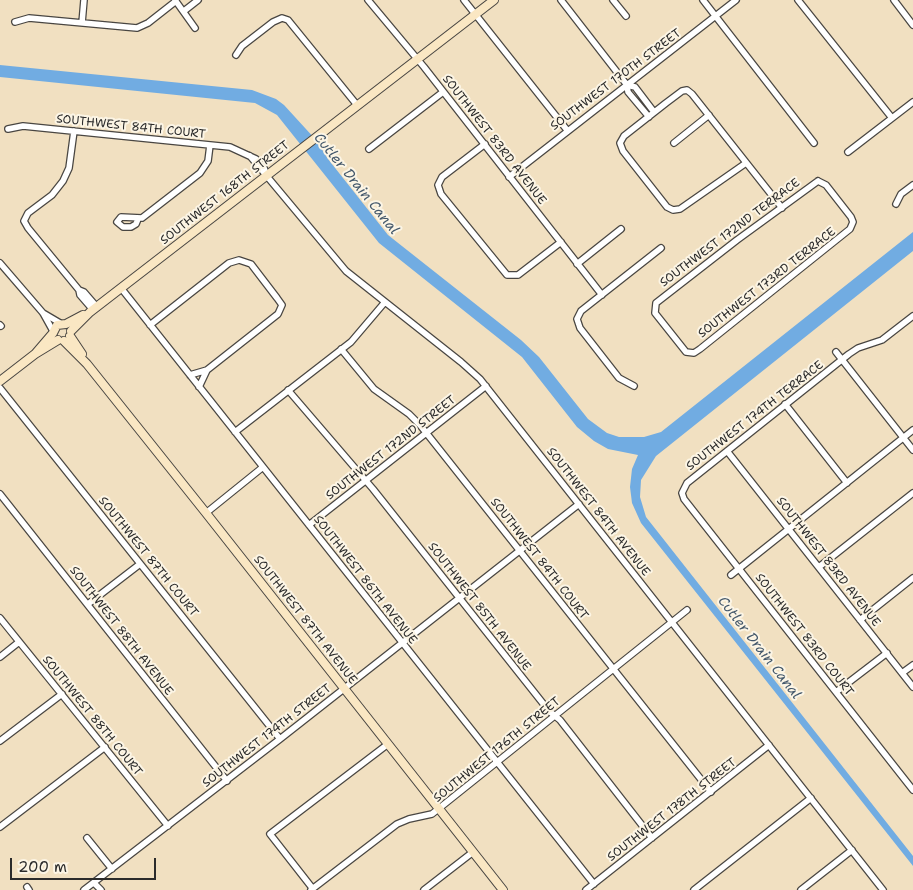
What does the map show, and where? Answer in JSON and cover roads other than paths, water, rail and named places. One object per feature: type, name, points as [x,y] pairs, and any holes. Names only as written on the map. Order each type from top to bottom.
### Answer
[{"type":"street","points":[[82,23],[84,0]]},
{"type":"street","points":[[184,11],[198,0]]},
{"type":"street","name":"SOUTHWEST 83RD AVENUE","points":[[368,0],[485,144],[602,295]]},
{"type":"street","points":[[464,0],[567,130]]},
{"type":"street","name":"SOUTHWEST 168TH STREET","points":[[0,381],[62,336],[121,288],[494,0]]},
{"type":"street","points":[[561,0],[627,85],[628,92],[648,117]]},
{"type":"street","points":[[613,0],[626,16]]},
{"type":"street","points":[[703,0],[814,143]]},
{"type":"street","name":"SOUTHWEST 170TH STREET","points":[[509,176],[736,0]]},
{"type":"street","points":[[798,0],[892,118]]},
{"type":"street","points":[[894,0],[913,25]]},
{"type":"street","points":[[15,22],[29,18],[140,27],[175,1],[195,28]]},
{"type":"street","points":[[236,55],[242,46],[273,22],[285,19],[290,22],[357,105]]},
{"type":"street","points":[[627,85],[635,87],[654,112]]},
{"type":"street","points":[[746,162],[680,209],[673,210],[667,206],[639,172],[623,151],[620,143],[624,136],[654,112],[677,94],[687,90],[709,115],[746,162],[782,208]]},
{"type":"street","points":[[369,149],[443,92]]},
{"type":"street","points":[[848,152],[913,102]]},
{"type":"street","points":[[674,143],[709,115]]},
{"type":"street","name":"SOUTHWEST 84TH COURT","points":[[8,129],[23,126],[236,148],[250,156],[266,176]]},
{"type":"street","points":[[74,131],[69,168],[63,181],[52,195],[28,213],[24,221],[30,231],[79,290],[84,292],[93,310]]},
{"type":"street","points":[[485,144],[446,174],[439,182],[441,194],[502,271],[510,276],[521,273],[561,242]]},
{"type":"street","points":[[138,219],[204,169],[208,161],[210,145]]},
{"type":"street","name":"SOUTHWEST 84TH AVENUE","points":[[266,176],[342,266],[470,368],[486,386],[883,890]]},
{"type":"street","name":"SOUTHWEST 172ND TERRACE","points":[[691,353],[681,347],[655,313],[654,306],[663,296],[812,184],[821,182],[852,217],[853,224]]},
{"type":"street","points":[[896,204],[901,194],[913,185]]},
{"type":"street","name":"SOUTHWEST 173RD TERRACE","points":[[691,353],[700,349],[849,231],[853,224]]},
{"type":"street","points":[[577,264],[621,229]]},
{"type":"street","points":[[634,386],[619,378],[580,328],[577,319],[581,311],[661,248]]},
{"type":"street","points":[[150,325],[229,263],[238,260],[251,264],[280,302],[282,308],[268,323],[207,370],[190,375]]},
{"type":"street","name":"SOUTHWEST 87TH AVENUE","points":[[0,263],[87,364],[503,890]]},
{"type":"street","name":"SOUTHWEST 86TH AVENUE","points":[[121,288],[594,884]]},
{"type":"street","points":[[235,432],[357,336],[385,302]]},
{"type":"street","name":"SOUTHWEST 168TH STREET","points":[[62,336],[63,324],[93,310]]},
{"type":"street","name":"SOUTHWEST 87TH AVENUE","points":[[43,313],[63,324]]},
{"type":"street","name":"SOUTHWEST 174TH TERRACE","points":[[682,490],[687,483],[842,360],[858,348],[882,340],[913,316]]},
{"type":"street","points":[[62,336],[63,324]]},
{"type":"street","name":"SOUTHWEST 84TH COURT","points":[[341,349],[368,384],[412,417],[426,433],[711,792]]},
{"type":"street","points":[[836,352],[913,450]]},
{"type":"street","points":[[199,386],[207,370]]},
{"type":"street","name":"SOUTHWEST 172ND STREET","points":[[309,525],[486,386]]},
{"type":"street","name":"SOUTHWEST 87TH COURT","points":[[0,388],[280,740]]},
{"type":"street","name":"SOUTHWEST 85TH AVENUE","points":[[288,390],[316,426],[365,480],[652,838]]},
{"type":"street","points":[[786,404],[848,483]]},
{"type":"street","points":[[731,575],[913,430]]},
{"type":"street","name":"SOUTHWEST 83RD AVENUE","points":[[727,451],[913,687]]},
{"type":"street","points":[[206,513],[264,467]]},
{"type":"street","name":"SOUTHWEST 83RD COURT","points":[[682,490],[684,499],[913,790]]},
{"type":"street","points":[[819,567],[913,493]]},
{"type":"street","name":"SOUTHWEST 88TH AVENUE","points":[[0,494],[227,780]]},
{"type":"street","name":"SOUTHWEST 174TH STREET","points":[[84,890],[280,740],[579,504]]},
{"type":"street","points":[[88,604],[140,564]]},
{"type":"street","points":[[860,620],[913,578]]},
{"type":"street","name":"SOUTHWEST 176TH STREET","points":[[312,889],[397,824],[409,819],[432,814],[439,809],[687,610]]},
{"type":"street","name":"SOUTHWEST 88TH COURT","points":[[0,618],[168,826]]},
{"type":"street","points":[[0,657],[19,642]]},
{"type":"street","points":[[836,692],[886,653]]},
{"type":"street","points":[[902,673],[913,665]]},
{"type":"street","points":[[0,742],[62,694]]},
{"type":"street","points":[[312,889],[270,834],[388,744]]},
{"type":"street","name":"SOUTHWEST 178TH STREET","points":[[586,890],[769,745]]},
{"type":"street","points":[[0,827],[105,747]]},
{"type":"street","points":[[694,890],[811,798]]},
{"type":"street","points":[[87,838],[112,869]]},
{"type":"street","points":[[801,890],[852,850]]},
{"type":"street","points":[[424,890],[473,852]]},
{"type":"street","points":[[94,883],[101,890]]},
{"type":"water","points":[[0,65],[252,90],[276,99],[284,105],[316,140],[328,159],[388,235],[521,340],[539,357],[588,419],[607,433],[619,437],[644,437],[661,432],[913,232],[913,251],[656,456],[641,480],[640,497],[646,517],[913,856],[913,866],[641,523],[632,503],[630,487],[632,469],[638,455],[608,449],[594,441],[577,427],[522,357],[379,243],[277,115],[255,103],[0,77]]},
{"type":"water label","name":"Cutler Drain Canal","points":[[356,184]]},
{"type":"water label","name":"Cutler Drain Canal","points":[[759,648]]}]
